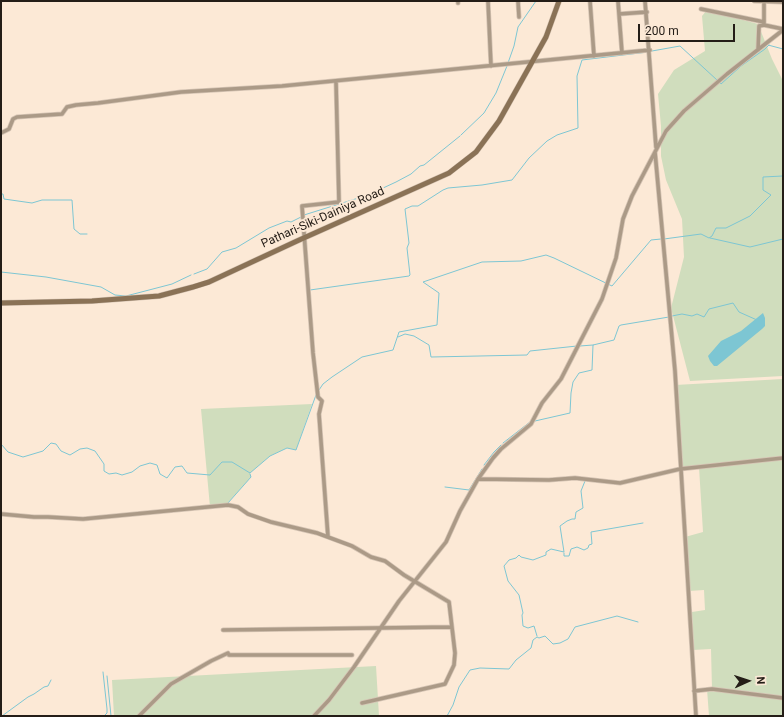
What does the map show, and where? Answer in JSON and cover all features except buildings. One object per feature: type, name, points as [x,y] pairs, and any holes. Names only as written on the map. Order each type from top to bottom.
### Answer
[{"type":"main road","name":"Pathari-Siki-Dainiya Road","points":[[1,303],[92,301],[159,296],[209,282],[449,173],[476,152],[494,129],[546,37],[559,1]]},
{"type":"street","points":[[488,1],[491,66]]},
{"type":"street","points":[[518,1],[519,17]]},
{"type":"street","points":[[590,1],[594,56]]},
{"type":"street","points":[[618,1],[622,53]]},
{"type":"street","points":[[645,1],[675,371],[696,716]]},
{"type":"street","points":[[754,1],[783,2]]},
{"type":"street","points":[[764,1],[764,24]]},
{"type":"street","points":[[701,9],[783,30]]},
{"type":"street","points":[[619,14],[646,12]]},
{"type":"street","points":[[758,50],[758,27],[764,24]]},
{"type":"street","points":[[314,716],[325,705],[350,673],[414,581],[446,542],[460,511],[478,479],[501,449],[531,424],[542,403],[556,386],[568,366],[602,299],[616,258],[623,219],[632,196],[666,132],[684,111],[783,30]]},
{"type":"street","points":[[1,133],[9,129],[13,119],[17,117],[62,114],[67,107],[76,105],[181,92],[336,82],[650,50]]},
{"type":"street","points":[[328,537],[320,414],[322,401],[318,397],[314,365],[302,206],[339,202],[336,82]]},
{"type":"street","points":[[478,479],[548,480],[575,478],[620,483],[680,469],[783,458]]},
{"type":"street","points":[[1,514],[83,519],[228,505],[238,507],[248,514],[271,522],[317,533],[352,546],[371,557],[385,561],[449,602],[455,653],[454,664],[444,684],[362,702]]},
{"type":"street","points":[[223,630],[452,627]]},
{"type":"street","points":[[139,716],[170,684],[211,661],[229,654],[352,655]]},
{"type":"street","points":[[694,691],[707,689],[783,698]]},
{"type":"green space","points":[[707,10],[758,24],[772,59],[783,81],[783,376],[690,381],[671,308],[684,257],[682,219],[666,180],[661,156],[661,126],[658,94],[674,70],[705,51],[702,16]]},
{"type":"green space","points":[[783,379],[783,716],[709,716],[707,689],[712,689],[711,649],[693,650],[692,612],[705,610],[704,590],[689,591],[685,537],[703,532],[699,467],[680,469],[675,385]]},
{"type":"green space","points":[[312,404],[296,450],[287,448],[270,456],[250,473],[251,477],[226,505],[210,507],[201,409]]},
{"type":"green space","points":[[376,666],[379,716],[114,716],[112,680]]},
{"type":"water","points":[[763,313],[765,318],[765,326],[717,366],[714,366],[708,356],[721,341],[741,331]]},
{"type":"waterway","points":[[508,63],[514,46],[518,27],[536,1]]},
{"type":"waterway","points":[[768,45],[783,49]]},
{"type":"waterway","points":[[720,82],[721,84],[741,66],[769,45]]},
{"type":"waterway","points":[[652,51],[680,46],[717,80]]},
{"type":"waterway","points":[[310,290],[409,276],[407,248],[409,243],[405,209],[412,206],[418,206],[448,188],[482,185],[512,180],[529,158],[547,141],[557,135],[578,128],[577,76],[582,60],[648,52]]},
{"type":"waterway","points":[[461,135],[484,113],[496,93],[507,66]]},
{"type":"waterway","points":[[304,215],[368,195],[396,182],[411,174],[420,166],[424,165],[460,136]]},
{"type":"waterway","points":[[664,239],[701,234],[709,238],[712,236],[716,228],[726,228],[750,216],[771,195],[763,190],[763,177],[783,176]]},
{"type":"waterway","points":[[1,194],[3,194],[4,199],[32,203],[42,200],[72,200],[74,229],[80,234],[87,234]]},
{"type":"waterway","points":[[194,274],[207,269],[222,252],[236,248],[269,228],[287,221],[291,222],[301,217]]},
{"type":"waterway","points":[[710,238],[750,247],[783,239]]},
{"type":"waterway","points":[[319,390],[323,384],[332,377],[362,357],[393,350],[399,332],[437,325],[439,293],[423,282],[482,262],[521,261],[546,255],[612,286],[651,240],[661,239]]},
{"type":"waterway","points":[[1,272],[46,277],[101,287],[115,295],[126,296],[172,284],[191,275]]},
{"type":"waterway","points":[[672,316],[682,314],[692,316],[697,314],[704,317],[709,309],[733,303],[739,312],[757,320]]},
{"type":"waterway","points":[[535,421],[570,413],[573,382],[579,373],[592,370],[593,345],[614,340],[619,326],[621,325],[669,317]]},
{"type":"waterway","points":[[398,337],[405,334],[414,336],[429,345],[431,357],[527,355],[530,351],[577,346]]},
{"type":"waterway","points":[[580,346],[593,345]]},
{"type":"waterway","points":[[1,444],[8,452],[23,457],[43,451],[51,443],[56,444],[61,451],[70,455],[80,449],[87,448],[95,451],[104,464],[104,471],[109,474],[116,473],[122,475],[150,463],[157,465],[160,474],[167,478],[175,467],[182,466],[187,473],[210,475],[222,462],[232,462],[250,473],[270,456],[287,448],[296,450],[316,395]]},
{"type":"waterway","points":[[503,443],[530,422]]},
{"type":"waterway","points":[[484,465],[501,445]]},
{"type":"waterway","points":[[445,487],[469,490],[482,469]]},
{"type":"waterway","points":[[228,503],[251,477],[250,474]]},
{"type":"waterway","points":[[537,636],[534,626],[528,628],[523,626],[523,613],[519,595],[508,581],[504,566],[509,560],[516,558],[519,555],[521,557],[533,560],[546,555],[546,552],[551,549],[564,552],[560,526],[567,521],[575,519],[576,512],[583,508],[581,491],[585,481]]},
{"type":"waterway","points":[[564,553],[564,556],[569,556],[571,549],[577,547],[584,550],[588,548],[589,545],[592,544],[591,532],[643,523]]},
{"type":"waterway","points":[[447,716],[453,705],[459,687],[470,670],[480,668],[509,669],[516,660],[531,648],[533,640],[537,637],[539,638],[545,636],[553,644],[560,643],[568,639],[575,627],[617,616],[638,622]]},
{"type":"waterway","points":[[103,672],[107,709],[107,713],[104,716]]},
{"type":"waterway","points":[[107,676],[111,716]]},
{"type":"waterway","points":[[2,716],[28,697],[48,686],[51,680]]}]
